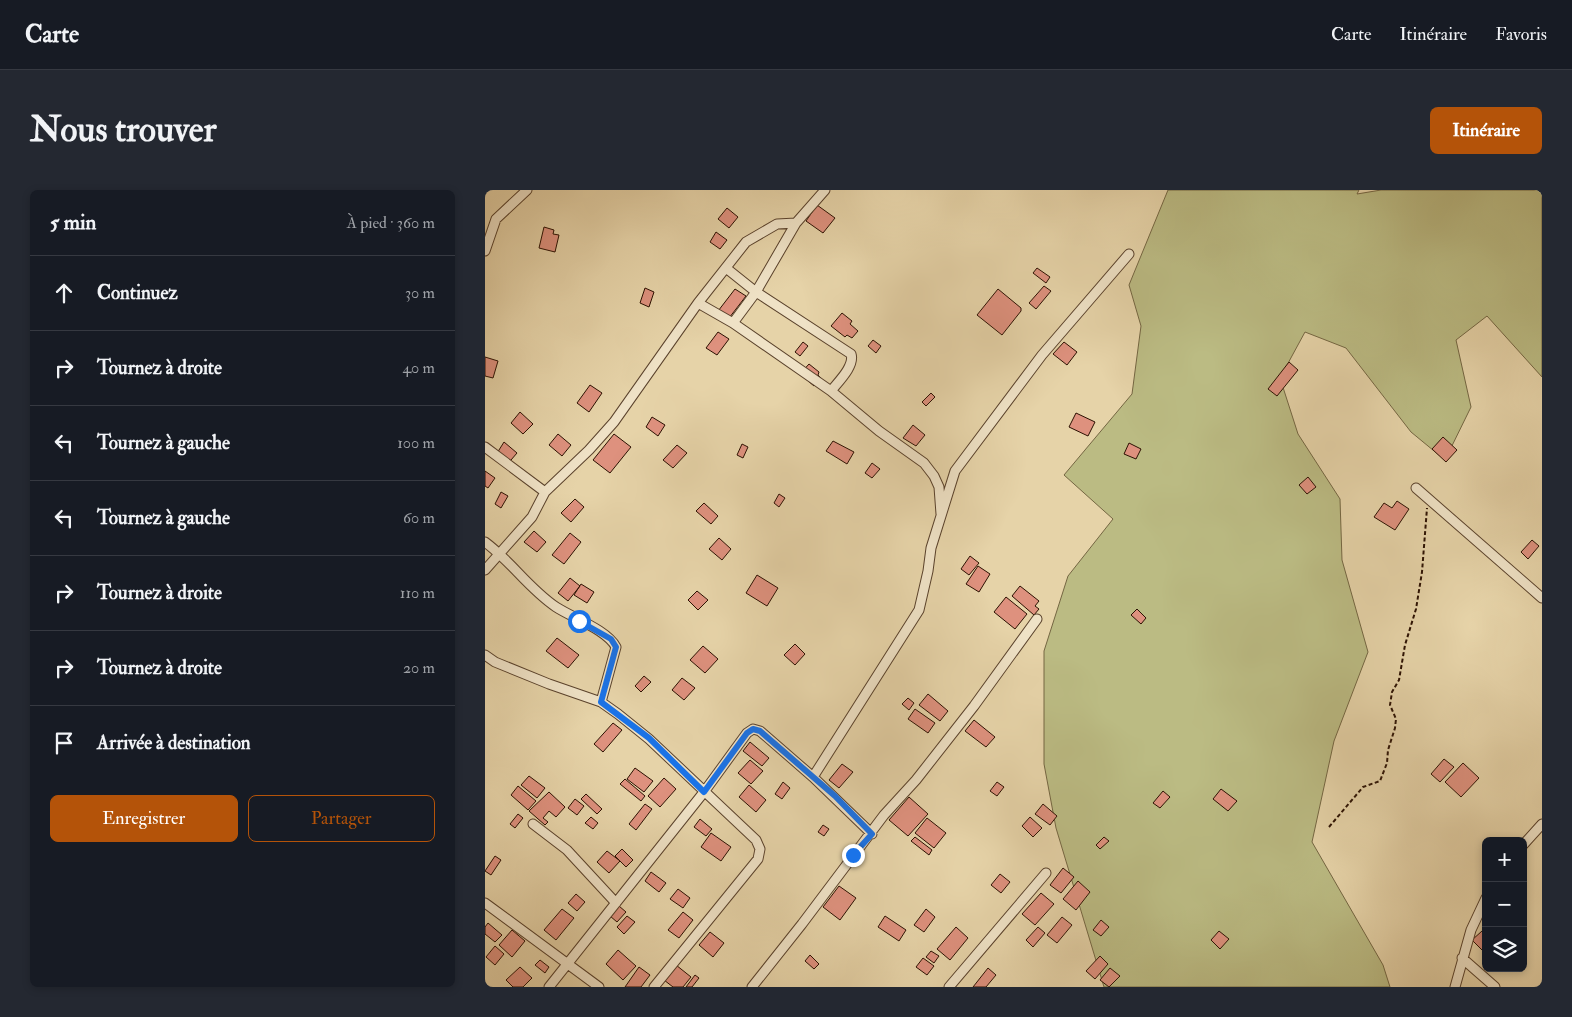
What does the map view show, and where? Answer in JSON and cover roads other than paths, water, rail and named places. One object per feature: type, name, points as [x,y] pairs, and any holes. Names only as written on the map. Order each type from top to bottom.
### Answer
[{"type":"street","points":[[485,251],[496,219],[527,190]]},
{"type":"street","points":[[733,323],[756,292],[796,223],[825,190]]},
{"type":"street","points":[[485,570],[532,517],[545,492],[589,450],[614,422],[745,242],[777,224],[796,223]]},
{"type":"street","points":[[813,777],[919,610],[929,571],[931,548],[955,471],[1043,355],[1129,254]]},
{"type":"street","points":[[726,268],[756,292],[851,354],[853,359],[851,365],[831,392]]},
{"type":"street","points":[[699,303],[733,323],[831,392],[879,431],[924,463],[935,476],[939,488],[941,518]]},
{"type":"street","points":[[485,447],[545,492]]},
{"type":"street","points":[[1416,488],[1542,598]]},
{"type":"street","points":[[485,542],[499,552],[533,590],[565,612],[611,639],[616,647],[601,702]]},
{"type":"street","points":[[752,987],[872,834],[884,815],[916,780],[974,706],[1037,618]]},
{"type":"street","points":[[485,655],[495,662],[531,677],[601,702],[649,738],[756,840],[760,849],[758,859],[654,987]]},
{"type":"street","points":[[549,987],[704,792],[747,733],[753,729],[760,731],[813,777],[872,834]]},
{"type":"street","points":[[533,824],[567,850],[616,904]]},
{"type":"street","points":[[1527,841],[1542,824]]},
{"type":"street","points":[[949,987],[1046,873]]},
{"type":"street","points":[[485,903],[599,987]]},
{"type":"street","points":[[1455,987],[1461,958],[1482,907]]},
{"type":"street","points":[[1461,958],[1495,987]]}]
